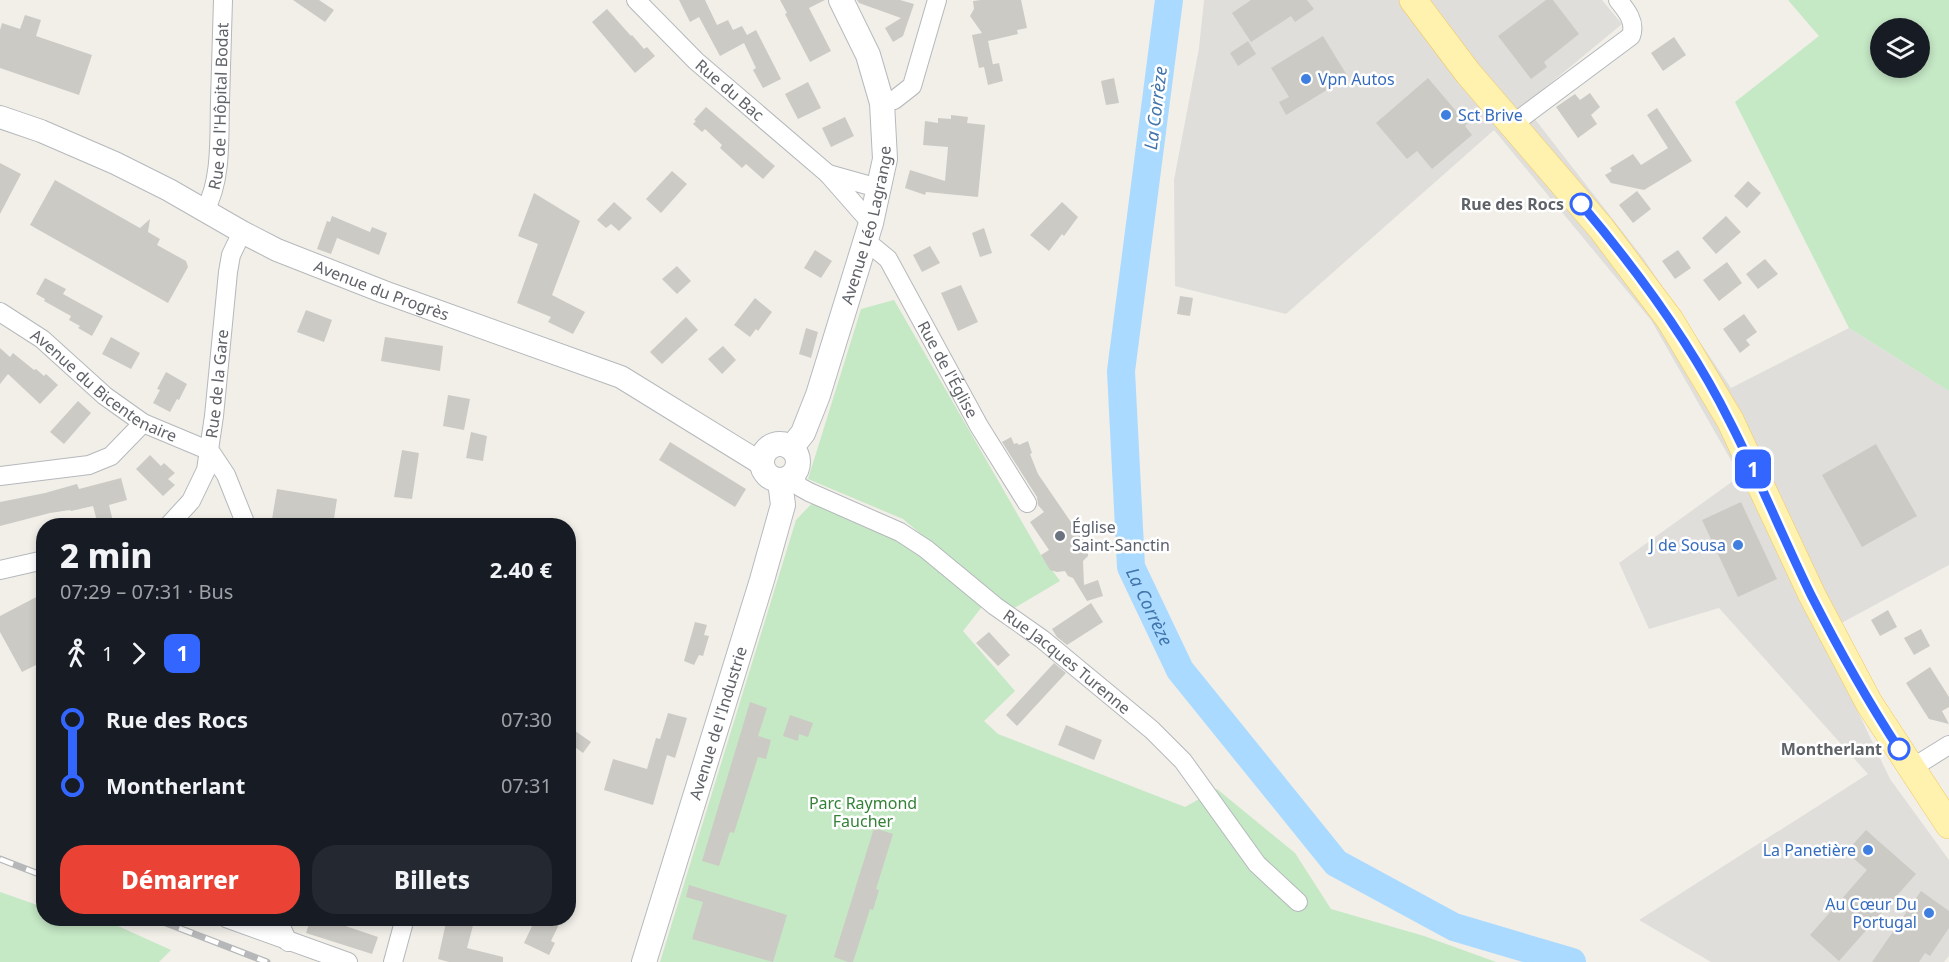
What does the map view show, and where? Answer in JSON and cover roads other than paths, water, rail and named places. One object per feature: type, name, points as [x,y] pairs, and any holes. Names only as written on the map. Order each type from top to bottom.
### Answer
[{"type":"main road","name":"Avenue Léo Lagrange","points":[[791,448],[803,432],[818,396],[868,232],[885,159],[882,103],[868,55],[841,0]]},
{"type":"main road","points":[[1413,0],[1468,73],[1627,260],[1681,339],[1730,420],[1812,596],[1864,693],[1949,825]]},
{"type":"main road","points":[[780,444],[791,448],[798,457],[796,472],[786,479],[770,478],[762,464],[762,458],[769,448],[780,444]]},
{"type":"main road","name":"Avenue de l'Industrie","points":[[644,962],[762,580],[783,505],[786,479]]},
{"type":"street","name":"Rue de l'Hôpital Bodat","points":[[205,210],[212,198],[214,188],[218,145],[223,0]]},
{"type":"street","name":"Rue du Bac","points":[[636,0],[696,61],[828,174],[868,232]]},
{"type":"street","points":[[882,103],[894,100],[912,86],[937,0]]},
{"type":"street","points":[[1513,124],[1631,36],[1634,28],[1629,13],[1618,0]]},
{"type":"street","name":"Avenue du Progrès","points":[[0,117],[41,131],[105,158],[277,250],[325,270],[621,377],[762,464]]},
{"type":"street","name":"Rue du Bac","points":[[828,174],[878,188]]},
{"type":"street","name":"Rue de la Gare","points":[[175,518],[191,501],[206,470],[210,451],[228,272],[231,255],[242,232]]},
{"type":"street","name":"Rue de l'Église","points":[[868,232],[888,259],[979,426],[1027,503]]},
{"type":"street","name":"Avenue du Bicentenaire","points":[[0,312],[42,339],[105,396],[143,423],[210,451]]},
{"type":"street","points":[[0,476],[89,465],[111,456],[143,423]]},
{"type":"street","points":[[210,451],[226,475],[243,518]]},
{"type":"street","name":"Rue Jacques Turenne","points":[[786,479],[809,492],[900,532],[926,549],[995,606],[1042,639],[1152,730],[1183,761],[1257,864],[1298,902]]},
{"type":"street","points":[[0,570],[36,562]]},
{"type":"street","points":[[1912,768],[1949,745]]},
{"type":"street","points":[[246,926],[348,962]]},
{"type":"street","points":[[281,926],[288,942]]},
{"type":"street","points":[[393,962],[403,926]]},
{"type":"waterway","name":"La Corrèze","points":[[1169,0],[1121,371],[1131,567],[1180,670],[1336,863],[1454,927],[1572,962]]},
{"type":"railway","points":[[0,859],[36,873]]},
{"type":"railway","points":[[174,926],[267,962]]},
{"type":"place","name":"Vpn Autos","points":[[1306,79]]},
{"type":"place","name":"Sct Brive","points":[[1446,115]]},
{"type":"place","name":"Rue des Rocs","points":[[1581,204]]},
{"type":"place","name":"Église Saint-Sanctin","points":[[1060,536]]},
{"type":"place","name":"J de Sousa","points":[[1738,545]]},
{"type":"place","name":"Montherlant","points":[[1899,749]]},
{"type":"place","name":"La Panetière","points":[[1868,850]]},
{"type":"place","name":"Au Cœur Du Portugal","points":[[1929,913]]},
{"type":"park label","name":"Parc Raymond Faucher","points":[[863,812]]}]
